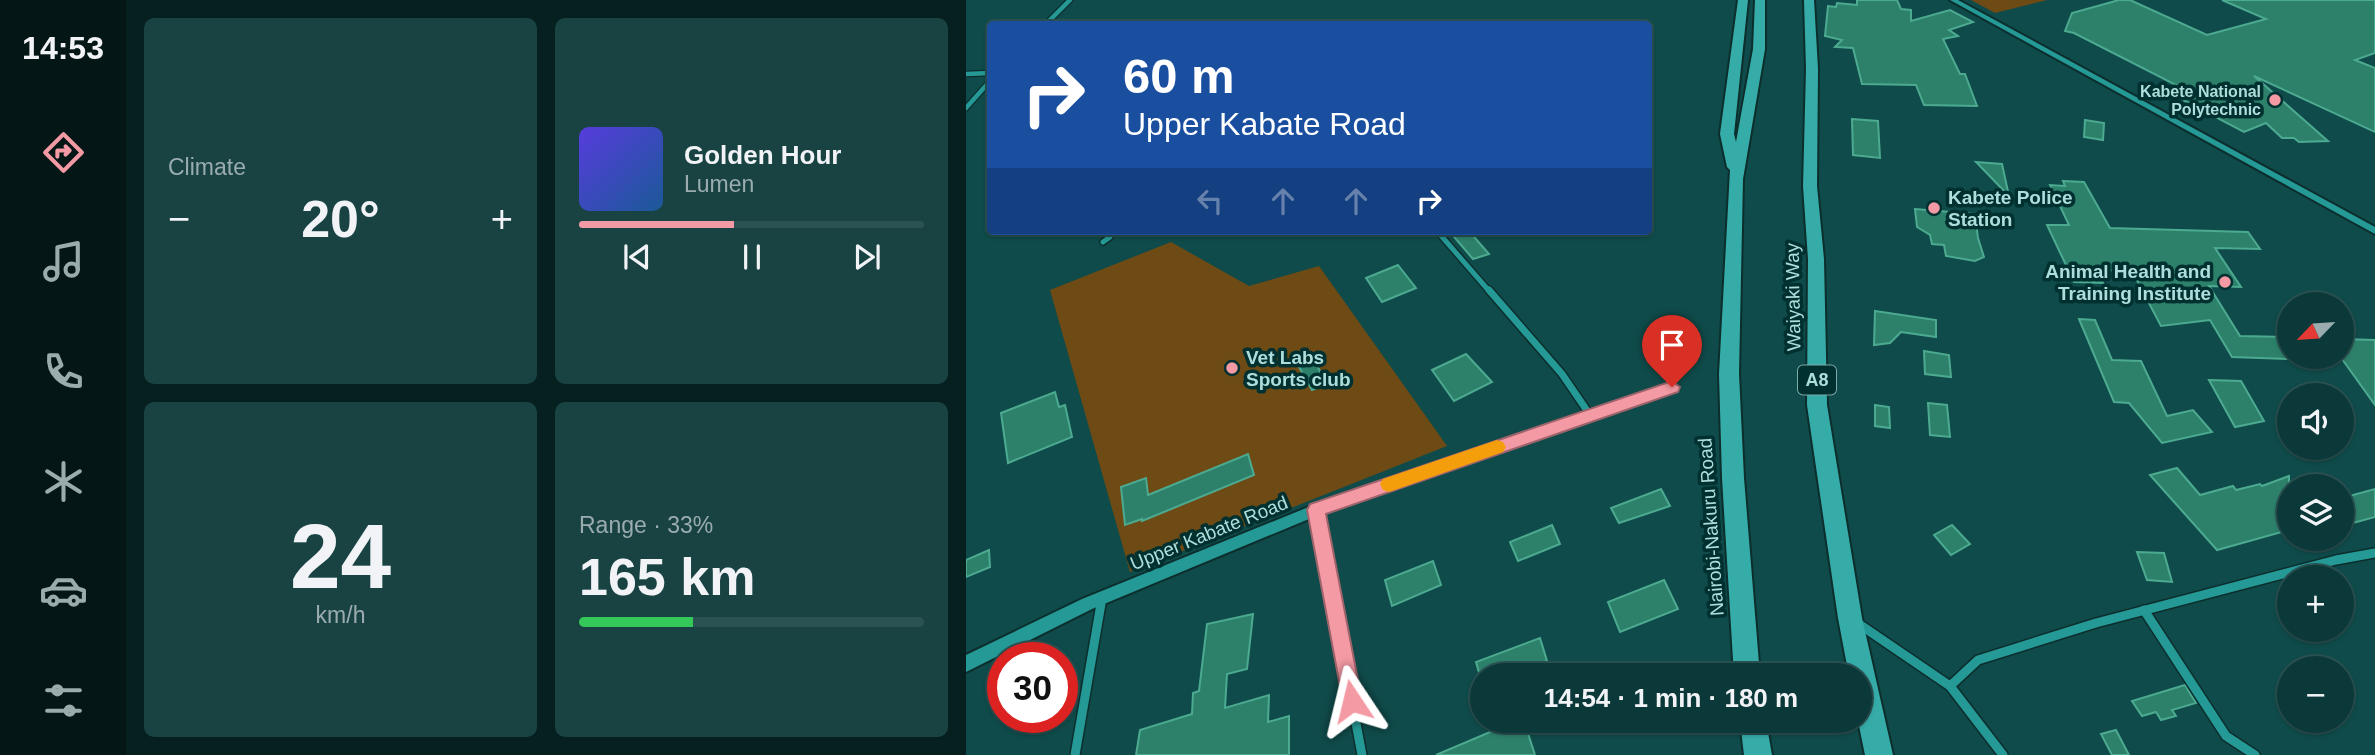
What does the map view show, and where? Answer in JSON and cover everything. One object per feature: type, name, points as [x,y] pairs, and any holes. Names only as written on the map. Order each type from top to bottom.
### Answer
[{"type":"highway","points":[[1736,179],[1727,134],[1743,0]]},
{"type":"highway","name":"Nairobi-Nakuru Road","points":[[1746,663],[1733,478],[1729,374],[1736,179],[1759,49],[1760,0]]},
{"type":"highway","name":"Waiyaki Way","points":[[1809,0],[1812,69],[1810,186],[1816,259],[1817,405],[1850,618],[1879,755]]},
{"type":"highway","points":[[1755,733],[1758,755]]},
{"type":"street","points":[[1049,21],[1070,0]]},
{"type":"street","points":[[1953,0],[2375,231]]},
{"type":"street","points":[[966,74],[987,73]]},
{"type":"street","points":[[966,108],[987,84]]},
{"type":"street","points":[[1103,242],[1110,235]]},
{"type":"street","points":[[1440,235],[1562,374],[1590,415]]},
{"type":"street","name":"Upper Kabate Road","points":[[966,664],[1102,598],[1316,510],[1672,387]]},
{"type":"street","points":[[1316,510],[1362,755]]},
{"type":"street","points":[[1950,685],[1978,660],[2144,610],[2336,560],[2375,553]]},
{"type":"street","points":[[1075,755],[1102,598]]},
{"type":"street","points":[[2144,610],[2226,736],[2255,755]]},
{"type":"street","points":[[1850,618],[1950,685],[2003,755]]},
{"type":"shaded area","points":[[1971,0],[2047,0],[1995,13]]},
{"type":"shaded area","name":"Vet Labs Sports club","points":[[1171,242],[1249,286],[1319,266],[1447,446],[1130,572],[1050,290]]},
{"type":"building","points":[[1857,0],[1897,0],[1901,9],[1911,10],[1911,21],[1950,10],[1973,22],[1949,30],[1958,36],[1943,39],[1960,74],[1965,74],[1977,106],[1924,105],[1916,85],[1862,84],[1853,48],[1835,47],[1842,40],[1825,36],[1828,6],[1836,7],[1837,3],[1857,5]]},
{"type":"building","name":"Kabete National Polytechnic","points":[[2119,0],[2130,0],[2207,35],[2266,19],[2222,0],[2375,0],[2375,53],[2355,60],[2375,68],[2375,132],[2254,76],[2328,141],[2299,142],[2294,138],[2282,138],[2266,123],[2244,132],[2173,95],[2186,90],[2074,33],[2065,31],[2072,13]]},
{"type":"building","points":[[1852,119],[1878,121],[1880,158],[1853,155]]},
{"type":"building","points":[[2085,120],[2104,123],[2103,140],[2084,137]]},
{"type":"building","points":[[1976,162],[2002,164],[2009,196]]},
{"type":"building","points":[[2063,181],[2084,182],[2110,228],[2248,232],[2260,249],[2215,248],[2241,287],[2209,286],[2240,336],[2277,337],[2277,359],[2232,357],[2210,320],[2161,326],[2132,271],[2097,270],[2103,283],[2074,282],[2047,225],[2069,225],[2050,185],[2065,186]]},
{"type":"building","points":[[1915,209],[1975,214],[1984,257],[1975,261],[1946,256],[1944,245],[1932,244],[1930,235],[1917,227]]},
{"type":"building","points":[[1452,235],[1472,235],[1489,254],[1473,259]]},
{"type":"building","points":[[1398,265],[1416,288],[1382,302],[1366,278]]},
{"type":"building","points":[[1875,311],[1936,320],[1936,337],[1901,332],[1890,343],[1874,345]]},
{"type":"building","points":[[2079,319],[2095,320],[2112,360],[2141,361],[2167,416],[2193,410],[2212,432],[2162,443],[2129,403],[2114,402]]},
{"type":"building","points":[[2354,339],[2375,340],[2375,405],[2349,369],[2354,369]]},
{"type":"building","points":[[1924,351],[1949,355],[1951,377],[1925,374]]},
{"type":"building","points":[[1466,354],[1492,382],[1454,401],[1432,370]]},
{"type":"building","points":[[1314,360],[1327,384],[1312,390],[1299,367]]},
{"type":"building","points":[[2209,380],[2241,381],[2264,421],[2235,427]]},
{"type":"building","points":[[1055,392],[1059,407],[1065,405],[1072,437],[1008,463],[1001,413]]},
{"type":"building","points":[[1928,403],[1947,405],[1950,437],[1930,435]]},
{"type":"building","points":[[1875,405],[1889,407],[1890,428],[1875,426]]},
{"type":"building","points":[[1248,454],[1254,475],[1142,521],[1125,525],[1121,487],[1146,478],[1148,495]]},
{"type":"building","points":[[2177,468],[2200,495],[2233,486],[2236,490],[2277,480],[2277,533],[2217,550],[2150,475]]},
{"type":"building","points":[[1661,489],[1670,506],[1619,523],[1611,508]]},
{"type":"building","points":[[2375,489],[2375,517],[2354,523],[2354,495]]},
{"type":"building","points":[[1552,525],[1560,544],[1518,561],[1510,542]]},
{"type":"building","points":[[1952,525],[1970,544],[1951,555],[1934,535]]},
{"type":"building","points":[[989,550],[990,567],[966,577],[966,560]]},
{"type":"building","points":[[2137,552],[2164,553],[2172,582],[2147,580]]},
{"type":"building","points":[[1433,561],[1441,585],[1392,606],[1385,580]]},
{"type":"building","points":[[1664,580],[1678,609],[1620,632],[1608,602]]},
{"type":"building","points":[[1253,614],[1247,669],[1227,674],[1225,708],[1269,695],[1268,722],[1289,716],[1289,755],[1136,755],[1140,730],[1192,714],[1193,693],[1199,691],[1207,624]]},
{"type":"building","points":[[1540,638],[1547,661],[1542,663],[1476,662]]},
{"type":"building","points":[[2185,685],[2196,703],[2172,710],[2176,716],[2161,720],[2156,712],[2142,716],[2132,701]]},
{"type":"building","points":[[2116,730],[2129,755],[2112,755],[2101,734]]},
{"type":"building","points":[[1488,733],[1528,733],[1535,755],[1436,755]]},
{"type":"slow traffic","points":[[1389,484],[1497,447]]},
{"type":"place","name":"Kabete National Polytechnic","points":[[2275,100]]},
{"type":"place","name":"Kabete Police Station","points":[[1934,208]]},
{"type":"place","name":"Animal Health and Training Institute","points":[[2225,282]]},
{"type":"place","name":"Vet Labs Sports club","points":[[1232,368]]},
{"type":"route","points":[[1352,701],[1316,510],[1672,387]]}]
